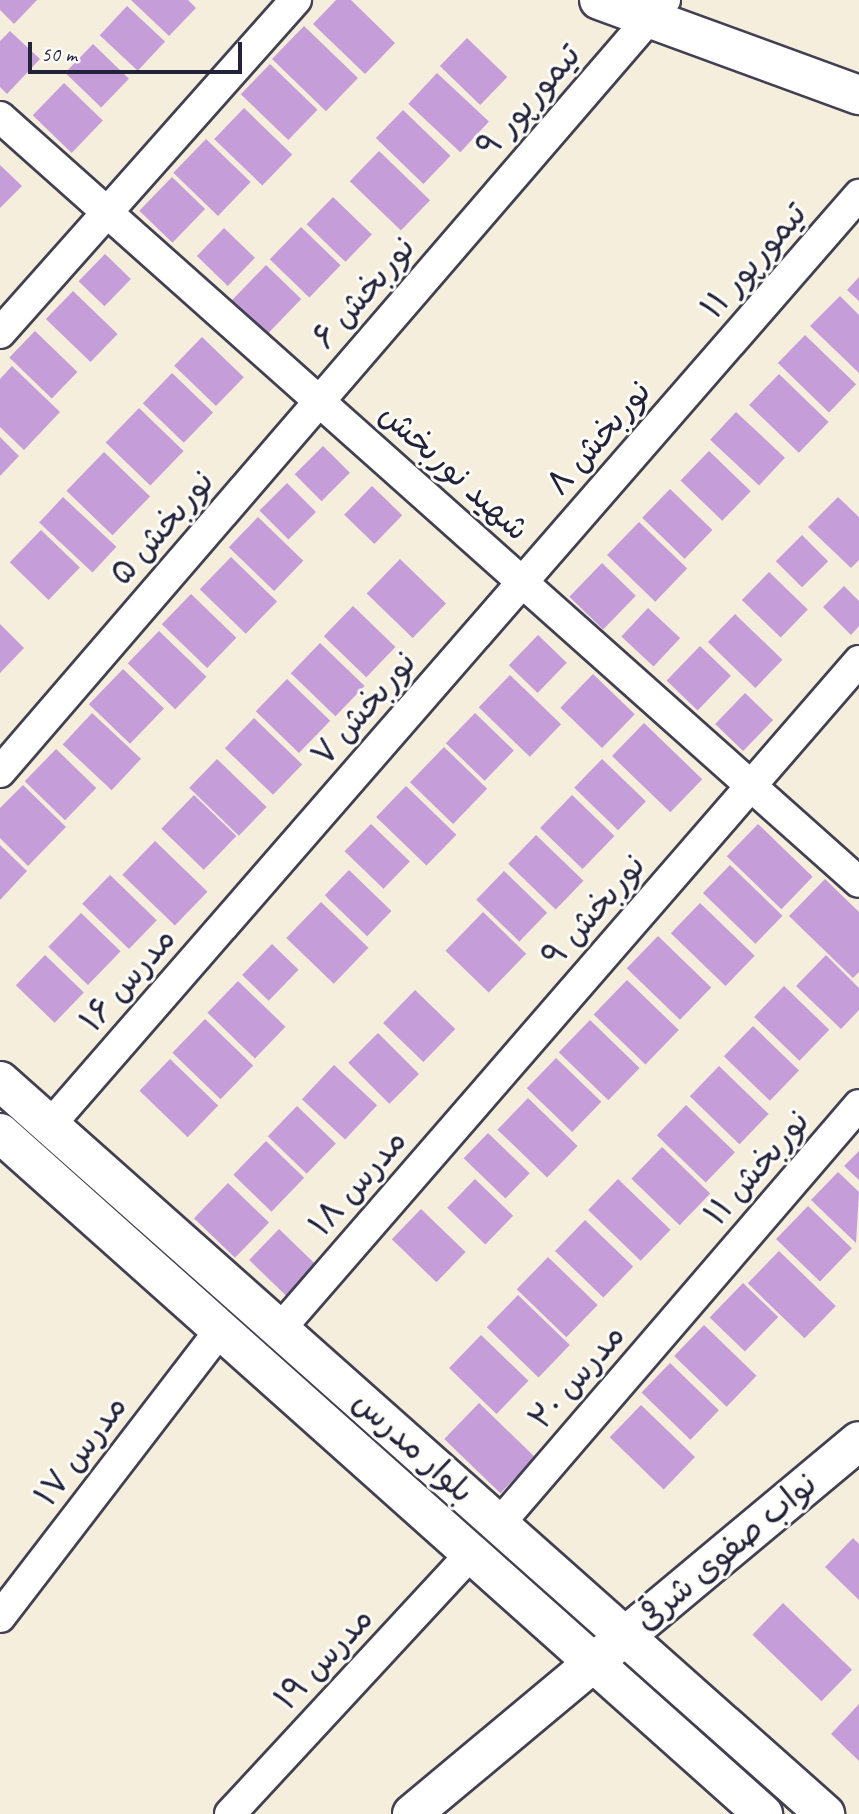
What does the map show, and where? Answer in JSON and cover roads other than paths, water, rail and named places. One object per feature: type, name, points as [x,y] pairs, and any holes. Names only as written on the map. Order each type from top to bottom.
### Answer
[{"type":"main road","points":[[599,0],[657,9],[859,95]]},
{"type":"main road","name":"بلوار مدرس","points":[[0,1081],[825,1814]]},
{"type":"main road","name":"بلوار مدرس","points":[[1,1136],[763,1814]]},
{"type":"main road","name":"نواب صفوی شرقی","points":[[412,1814],[859,1441]]},
{"type":"street","points":[[0,333],[296,0]]},
{"type":"street","name":"تیمورپور ۹","points":[[465,232],[657,9]]},
{"type":"street","name":"شهید نوربخش","points":[[0,117],[859,882]]},
{"type":"street","name":"تیمورپور ۱۱","points":[[704,374],[859,195]]},
{"type":"street","name":"نوربخش ۶","points":[[319,402],[465,232]]},
{"type":"street","name":"نوربخش ۸","points":[[523,583],[704,374]]},
{"type":"street","name":"نوربخش ۵","points":[[0,772],[319,402]]},
{"type":"street","name":"نوربخش ۷","points":[[262,883],[523,583]]},
{"type":"street","name":"نوربخش ۹","points":[[492,1085],[859,661]]},
{"type":"street","name":"مدرس ۱۶","points":[[50,1125],[262,883]]},
{"type":"street","name":"مدرس ۱۸","points":[[280,1329],[492,1085]]},
{"type":"street","name":"نوربخش ۱۱","points":[[710,1278],[859,1105]]},
{"type":"street","name":"مدرس ۲۰","points":[[499,1524],[710,1278]]},
{"type":"street","name":"مدرس ۱۷","points":[[0,1617],[220,1330]]},
{"type":"street","name":"مدرس ۱۹","points":[[230,1814],[471,1554]]}]
